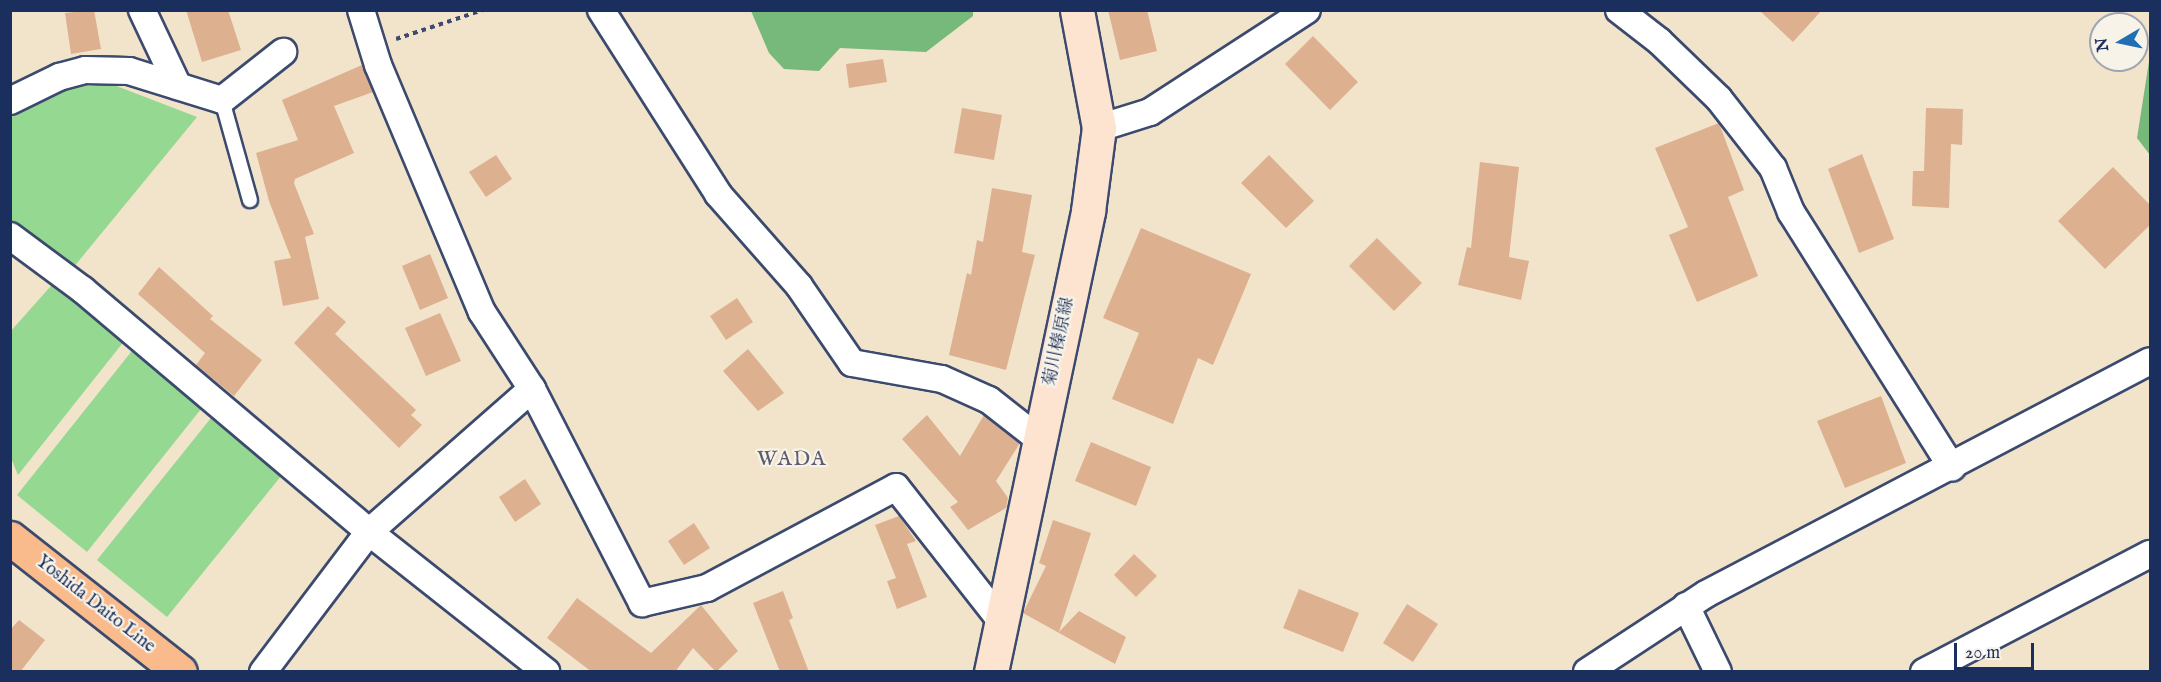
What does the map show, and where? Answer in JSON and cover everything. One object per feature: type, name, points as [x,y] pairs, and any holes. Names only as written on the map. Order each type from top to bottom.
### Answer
[{"type":"main road","name":"菊川榛原線","points":[[992,672],[1088,211],[1099,128],[1077,10]]},
{"type":"main road","name":"Yoshida Daito Line","points":[[11,538],[180,672]]},
{"type":"street","points":[[142,10],[178,86]]},
{"type":"street","points":[[361,10],[372,47],[482,312],[532,389],[642,603],[707,588],[896,487],[1001,621]]},
{"type":"street","points":[[601,10],[718,194],[799,286],[852,363],[942,379],[989,400],[1040,440]]},
{"type":"street","points":[[1099,128],[1150,112],[1307,10]]},
{"type":"street","points":[[1619,10],[1659,41],[1719,99],[1773,168],[1791,212],[1952,468]]},
{"type":"street","points":[[10,101],[58,76],[85,70],[129,71],[222,100],[283,52]]},
{"type":"street","points":[[10,236],[83,290],[369,532],[546,672]]},
{"type":"street","points":[[1587,672],[1686,606],[1952,468],[2151,361]]},
{"type":"street","points":[[263,672],[369,532],[532,389]]},
{"type":"street","points":[[1924,672],[2151,554]]},
{"type":"street","points":[[1686,606],[1718,672]]},
{"type":"lane","points":[[222,100],[250,200]]},
{"type":"path","points":[[372,47],[483,10]]},
{"type":"green space","points":[[973,10],[973,16],[926,52],[840,48],[819,71],[784,69],[769,53],[751,11]]},
{"type":"green space","points":[[2150,55],[2150,155],[2137,138]]},
{"type":"green space","points":[[88,75],[197,117],[68,274],[11,233],[11,106]]},
{"type":"green space","points":[[58,278],[129,335],[18,475],[11,458],[10,332]]},
{"type":"green space","points":[[139,342],[209,399],[87,552],[17,495]]},
{"type":"green space","points":[[219,408],[290,465],[167,617],[97,560]]},
{"type":"building","points":[[94,10],[101,49],[71,54],[65,13]]},
{"type":"building","points":[[186,10],[228,10],[241,50],[202,62]]},
{"type":"building","points":[[1108,10],[1147,10],[1157,51],[1120,60]]},
{"type":"building","points":[[1759,10],[1822,10],[1793,42]]},
{"type":"building","points":[[1313,36],[1358,82],[1330,110],[1285,64]]},
{"type":"building","points":[[883,59],[887,82],[849,88],[846,64]]},
{"type":"building","points":[[362,65],[373,92],[334,106],[354,153],[295,179],[294,183],[314,234],[305,237],[319,299],[283,306],[274,261],[291,258],[269,201],[256,153],[298,140],[282,100]]},
{"type":"building","points":[[962,108],[1002,115],[994,160],[954,153]]},
{"type":"building","points":[[1926,108],[1963,109],[1962,145],[1951,144],[1949,208],[1912,206],[1913,171],[1924,171]]},
{"type":"building","points":[[1719,123],[1744,190],[1728,197],[1758,276],[1697,302],[1669,235],[1688,227],[1655,148]]},
{"type":"building","points":[[1862,154],[1894,239],[1859,253],[1828,169]]},
{"type":"building","points":[[496,155],[512,179],[486,197],[469,172]]},
{"type":"building","points":[[1269,155],[1314,201],[1286,228],[1241,183]]},
{"type":"building","points":[[1480,162],[1519,167],[1509,257],[1529,261],[1521,300],[1458,285],[1467,247],[1471,248]]},
{"type":"building","points":[[2113,167],[2151,206],[2151,224],[2105,269],[2058,221]]},
{"type":"building","points":[[992,188],[1032,195],[1022,252],[1035,255],[1006,370],[949,355],[967,273],[971,275],[977,240],[983,242]]},
{"type":"building","points":[[1141,228],[1251,274],[1213,365],[1198,358],[1173,424],[1112,399],[1139,333],[1103,318]]},
{"type":"building","points":[[1377,238],[1422,283],[1394,311],[1349,266]]},
{"type":"building","points":[[430,254],[448,298],[420,310],[402,266]]},
{"type":"building","points":[[159,267],[213,316],[210,319],[262,360],[234,396],[196,365],[205,353],[138,294]]},
{"type":"building","points":[[737,298],[753,322],[726,340],[710,316]]},
{"type":"building","points":[[328,306],[346,322],[335,334],[416,410],[411,415],[422,425],[399,448],[294,343]]},
{"type":"building","points":[[440,313],[461,361],[426,376],[405,328]]},
{"type":"building","points":[[748,349],[784,393],[758,411],[723,371]]},
{"type":"building","points":[[1881,396],[1906,463],[1845,488],[1817,421]]},
{"type":"building","points":[[927,415],[960,456],[984,415],[1020,443],[996,481],[1008,498],[1006,508],[968,530],[950,507],[958,502],[902,439]]},
{"type":"building","points":[[1091,442],[1151,467],[1136,506],[1075,481]]},
{"type":"building","points":[[525,479],[541,504],[515,522],[499,497]]},
{"type":"building","points":[[899,516],[916,541],[907,544],[927,597],[897,609],[887,581],[896,578],[875,525]]},
{"type":"building","points":[[1053,520],[1091,533],[1059,632],[1079,611],[1126,637],[1115,664],[1023,613],[1046,566],[1039,563]]},
{"type":"building","points":[[694,523],[710,548],[684,565],[668,541]]},
{"type":"building","points":[[1134,554],[1157,576],[1136,597],[1114,575]]},
{"type":"building","points":[[1299,589],[1359,613],[1343,652],[1283,628]]},
{"type":"building","points":[[783,591],[793,618],[789,620],[809,672],[780,672],[753,603]]},
{"type":"building","points":[[577,598],[651,653],[701,605],[738,651],[716,672],[693,648],[675,672],[592,672],[547,638]]},
{"type":"building","points":[[1407,604],[1438,624],[1413,662],[1383,643]]},
{"type":"building","points":[[19,620],[45,640],[20,672],[10,672],[10,630]]},
{"type":"district","name":"WADA","points":[[792,460]]}]
